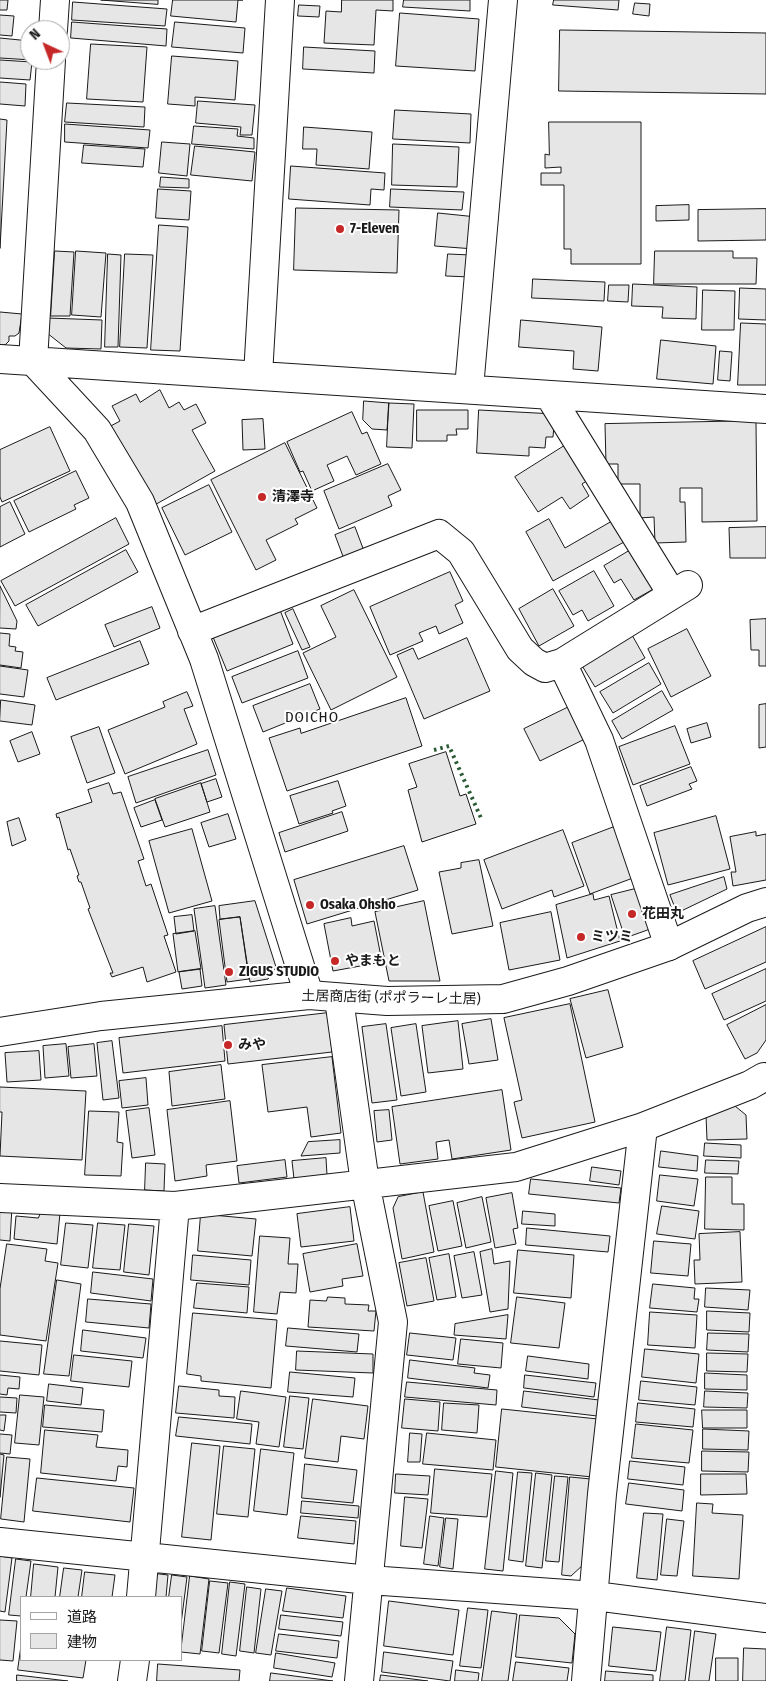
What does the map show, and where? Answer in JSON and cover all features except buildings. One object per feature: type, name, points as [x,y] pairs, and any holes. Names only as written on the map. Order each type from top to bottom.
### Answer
[{"type":"street","points":[[54,20],[55,0]]},
{"type":"street","points":[[258,376],[280,0]]},
{"type":"street","points":[[469,388],[502,0]]},
{"type":"street","points":[[50,70],[33,361],[97,430],[140,502],[204,659],[309,995]]},
{"type":"street","points":[[0,359],[469,388],[766,409]]},
{"type":"street","points":[[192,631],[439,534],[461,552],[520,649],[534,662],[545,668],[562,663],[680,590],[549,395]]},
{"type":"street","points":[[562,663],[599,740],[669,946]]},
{"type":"street","name":"土居商店街 (ポポラーレ土居)","points":[[0,1032],[100,1016],[309,995],[339,999],[387,1001],[503,999],[568,981],[669,946],[747,908],[766,902]]},
{"type":"street","points":[[339,999],[364,1183],[393,1322],[358,1681]]},
{"type":"street","points":[[0,1198],[175,1206],[516,1167],[643,1127],[750,1085],[765,1077]]},
{"type":"street","points":[[586,1681],[595,1596],[602,1494],[643,1127]]},
{"type":"street","points":[[141,1596],[146,1558],[175,1206]]},
{"type":"street","points":[[0,1542],[369,1580],[595,1596],[766,1618]]},
{"type":"street","points":[[132,1681],[134,1661]]},
{"type":"hedge","points":[[434,750],[449,746],[481,818]]},
{"type":"place","name":"7-Eleven","points":[[340,229]]},
{"type":"place","name":"清澤寺","points":[[262,497]]},
{"type":"place","name":"Osaka Ohsho","points":[[310,905]]},
{"type":"place","name":"花田丸","points":[[632,914]]},
{"type":"place","name":"ミツミ","points":[[581,937]]},
{"type":"place","name":"やまもと","points":[[335,961]]},
{"type":"place","name":"ZIGUS STUDIO","points":[[229,972]]},
{"type":"place","name":"みや","points":[[228,1045]]},
{"type":"district","name":"DOICHO","points":[[312,718]]}]
